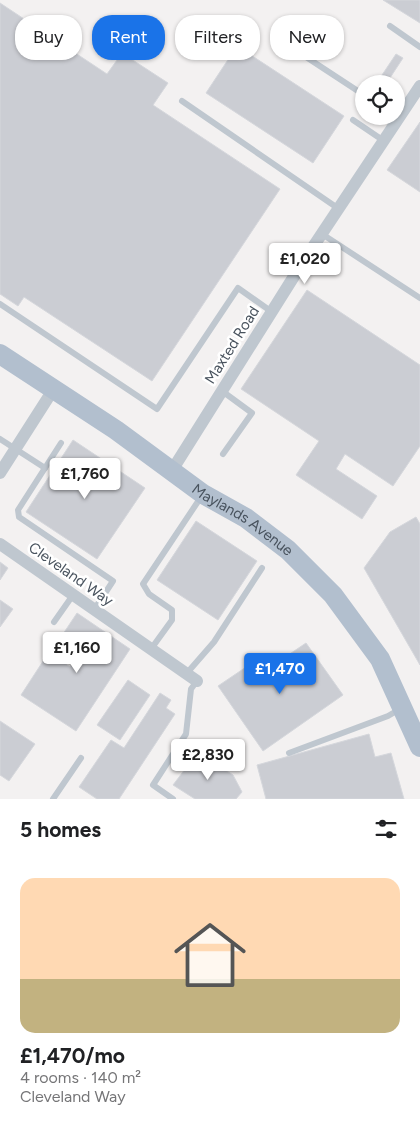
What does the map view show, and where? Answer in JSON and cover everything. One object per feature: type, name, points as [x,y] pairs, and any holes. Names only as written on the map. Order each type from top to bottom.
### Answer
[{"type":"main road","name":"Maylands Avenue","points":[[0,354],[116,430],[203,494],[246,518],[281,544],[309,570],[343,608],[380,659],[404,707],[420,747]]},
{"type":"street","name":"Maxted Road","points":[[405,106],[420,86]]},
{"type":"street","name":"Maxted Road","points":[[171,472],[392,125]]},
{"type":"street","points":[[0,474],[53,390]]},
{"type":"street","name":"Cleveland Way","points":[[0,544],[192,677]]},
{"type":"lane","points":[[390,26],[420,47]]},
{"type":"lane","points":[[311,60],[355,89]]},
{"type":"lane","points":[[182,101],[339,209]]},
{"type":"lane","points":[[353,120],[384,140]]},
{"type":"lane","points":[[322,234],[420,298]]},
{"type":"lane","points":[[0,304],[157,409],[238,288],[272,312]]},
{"type":"lane","points":[[222,391],[252,413],[223,454]]},
{"type":"lane","points":[[0,439],[45,468]]},
{"type":"lane","points":[[62,443],[18,510],[19,517],[113,581],[94,610]]},
{"type":"lane","points":[[151,648],[172,620],[172,610],[149,594],[143,584],[203,494]]},
{"type":"lane","points":[[173,799],[153,785],[186,734],[192,677],[262,568]]},
{"type":"lane","points":[[54,622],[72,595]]},
{"type":"lane","points":[[289,753],[388,716],[404,707]]},
{"type":"lane","points":[[53,799],[81,758]]},
{"type":"building","points":[[383,0],[420,0],[420,23]]},
{"type":"building","points":[[0,3],[18,15],[15,15],[15,60],[82,60],[82,57],[107,74],[117,60],[133,60],[168,83],[153,105],[280,189],[152,381],[24,297],[18,306],[0,294]]},
{"type":"building","points":[[396,54],[403,58],[392,75],[382,75]]},
{"type":"building","points":[[228,60],[258,60],[344,116],[313,163],[206,93]]},
{"type":"building","points":[[420,122],[420,192],[387,170]]},
{"type":"building","points":[[307,290],[420,365],[420,446],[393,486],[345,454],[336,469],[377,496],[362,519],[296,475],[319,441],[241,389]]},
{"type":"building","points":[[73,440],[145,488],[97,559],[26,512]]},
{"type":"building","points":[[416,517],[420,524],[420,665],[364,568],[390,532]]},
{"type":"building","points":[[196,521],[257,561],[218,620],[157,580]]},
{"type":"building","points":[[0,562],[8,568],[0,580]]},
{"type":"building","points":[[0,600],[13,609],[0,627]]},
{"type":"building","points":[[77,613],[130,649],[76,731],[21,695],[49,652],[70,667],[83,647],[63,634]]},
{"type":"building","points":[[306,643],[343,695],[263,751],[218,686],[255,661],[263,672]]},
{"type":"building","points":[[128,680],[150,695],[120,740],[97,725]]},
{"type":"building","points":[[160,693],[171,700],[166,708],[175,714],[119,799],[97,799],[79,787],[111,740],[124,748]]},
{"type":"building","points":[[0,721],[35,744],[9,781],[0,775]]},
{"type":"building","points":[[369,734],[375,757],[391,753],[404,799],[266,799],[257,765]]},
{"type":"building","points":[[198,752],[233,775],[242,792],[236,799],[195,799],[173,785]]}]
